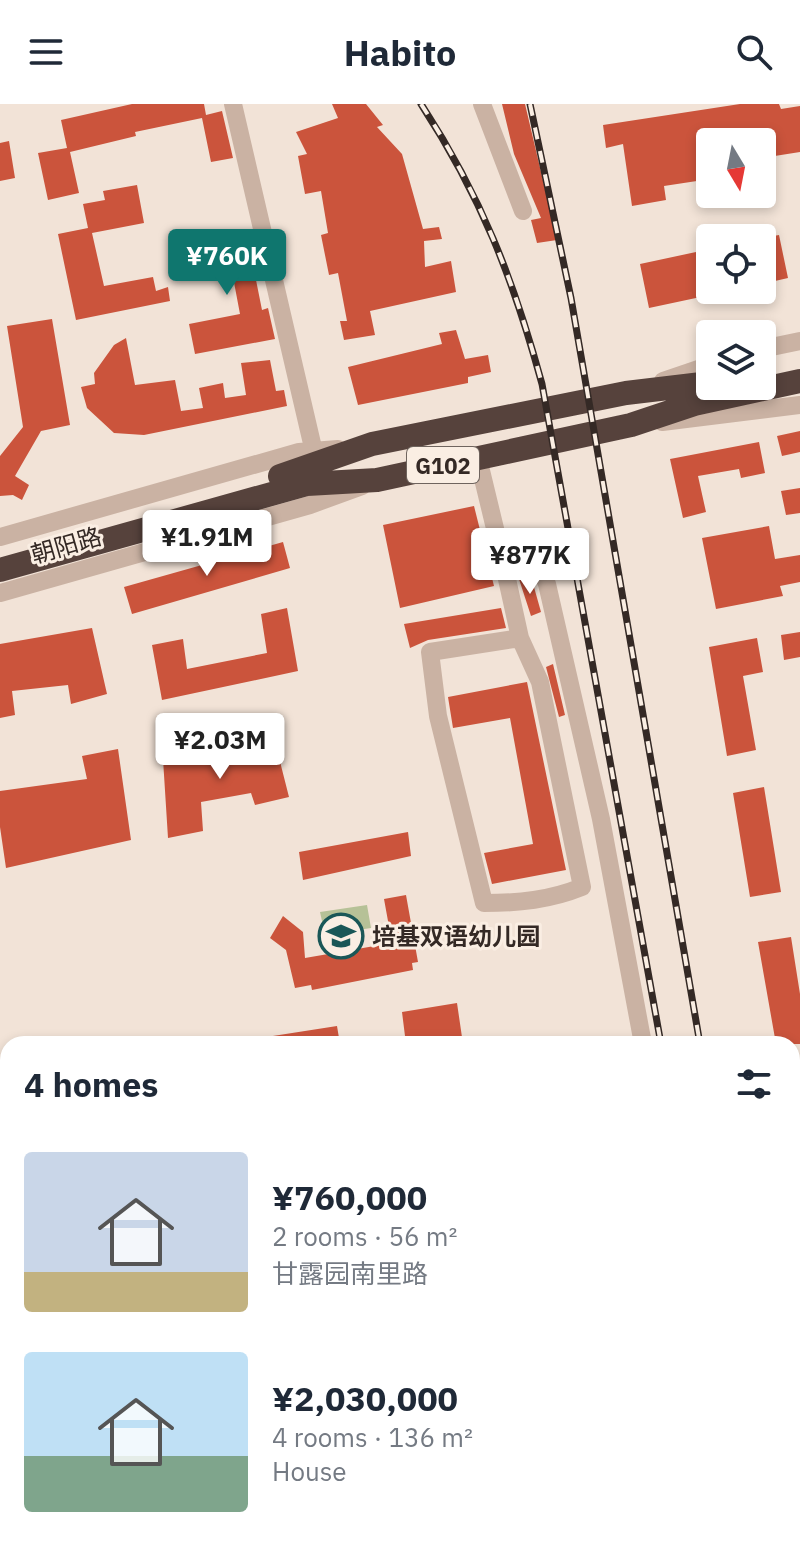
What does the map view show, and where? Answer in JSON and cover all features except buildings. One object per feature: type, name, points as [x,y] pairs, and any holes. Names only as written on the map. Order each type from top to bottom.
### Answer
[{"type":"highway","points":[[776,369],[800,364]]},
{"type":"highway","name":"朝阳路","points":[[0,554],[307,484],[377,480],[631,425],[694,404],[800,381]]},
{"type":"highway","name":"朝阳路","points":[[0,570],[372,444],[626,393],[696,385]]},
{"type":"street","points":[[233,104],[314,452]]},
{"type":"street","points":[[482,104],[523,211]]},
{"type":"street","points":[[776,346],[800,341]]},
{"type":"street","name":"朝阳路","points":[[626,393],[696,370]]},
{"type":"street","name":"朝阳路","points":[[631,425],[800,405]]},
{"type":"street","name":"朝阳路","points":[[0,593],[129,527],[299,452],[372,444]]},
{"type":"street","points":[[478,458],[520,638],[540,682],[582,887],[559,897],[516,903],[484,903],[438,716],[430,652],[520,638]]},
{"type":"street","name":"朝阳路","points":[[0,537],[129,527]]},
{"type":"street","points":[[505,570],[525,565],[541,570],[547,584],[573,685],[641,1036]]},
{"type":"green space","points":[[367,905],[371,928],[325,935],[320,912]]},
{"type":"railway","points":[[421,104],[461,172],[493,239],[519,308],[542,384],[660,1036]]},
{"type":"railway","points":[[530,104],[571,298],[699,1036]]},
{"type":"place","name":"培基双语幼儿园","points":[[341,936]]}]
